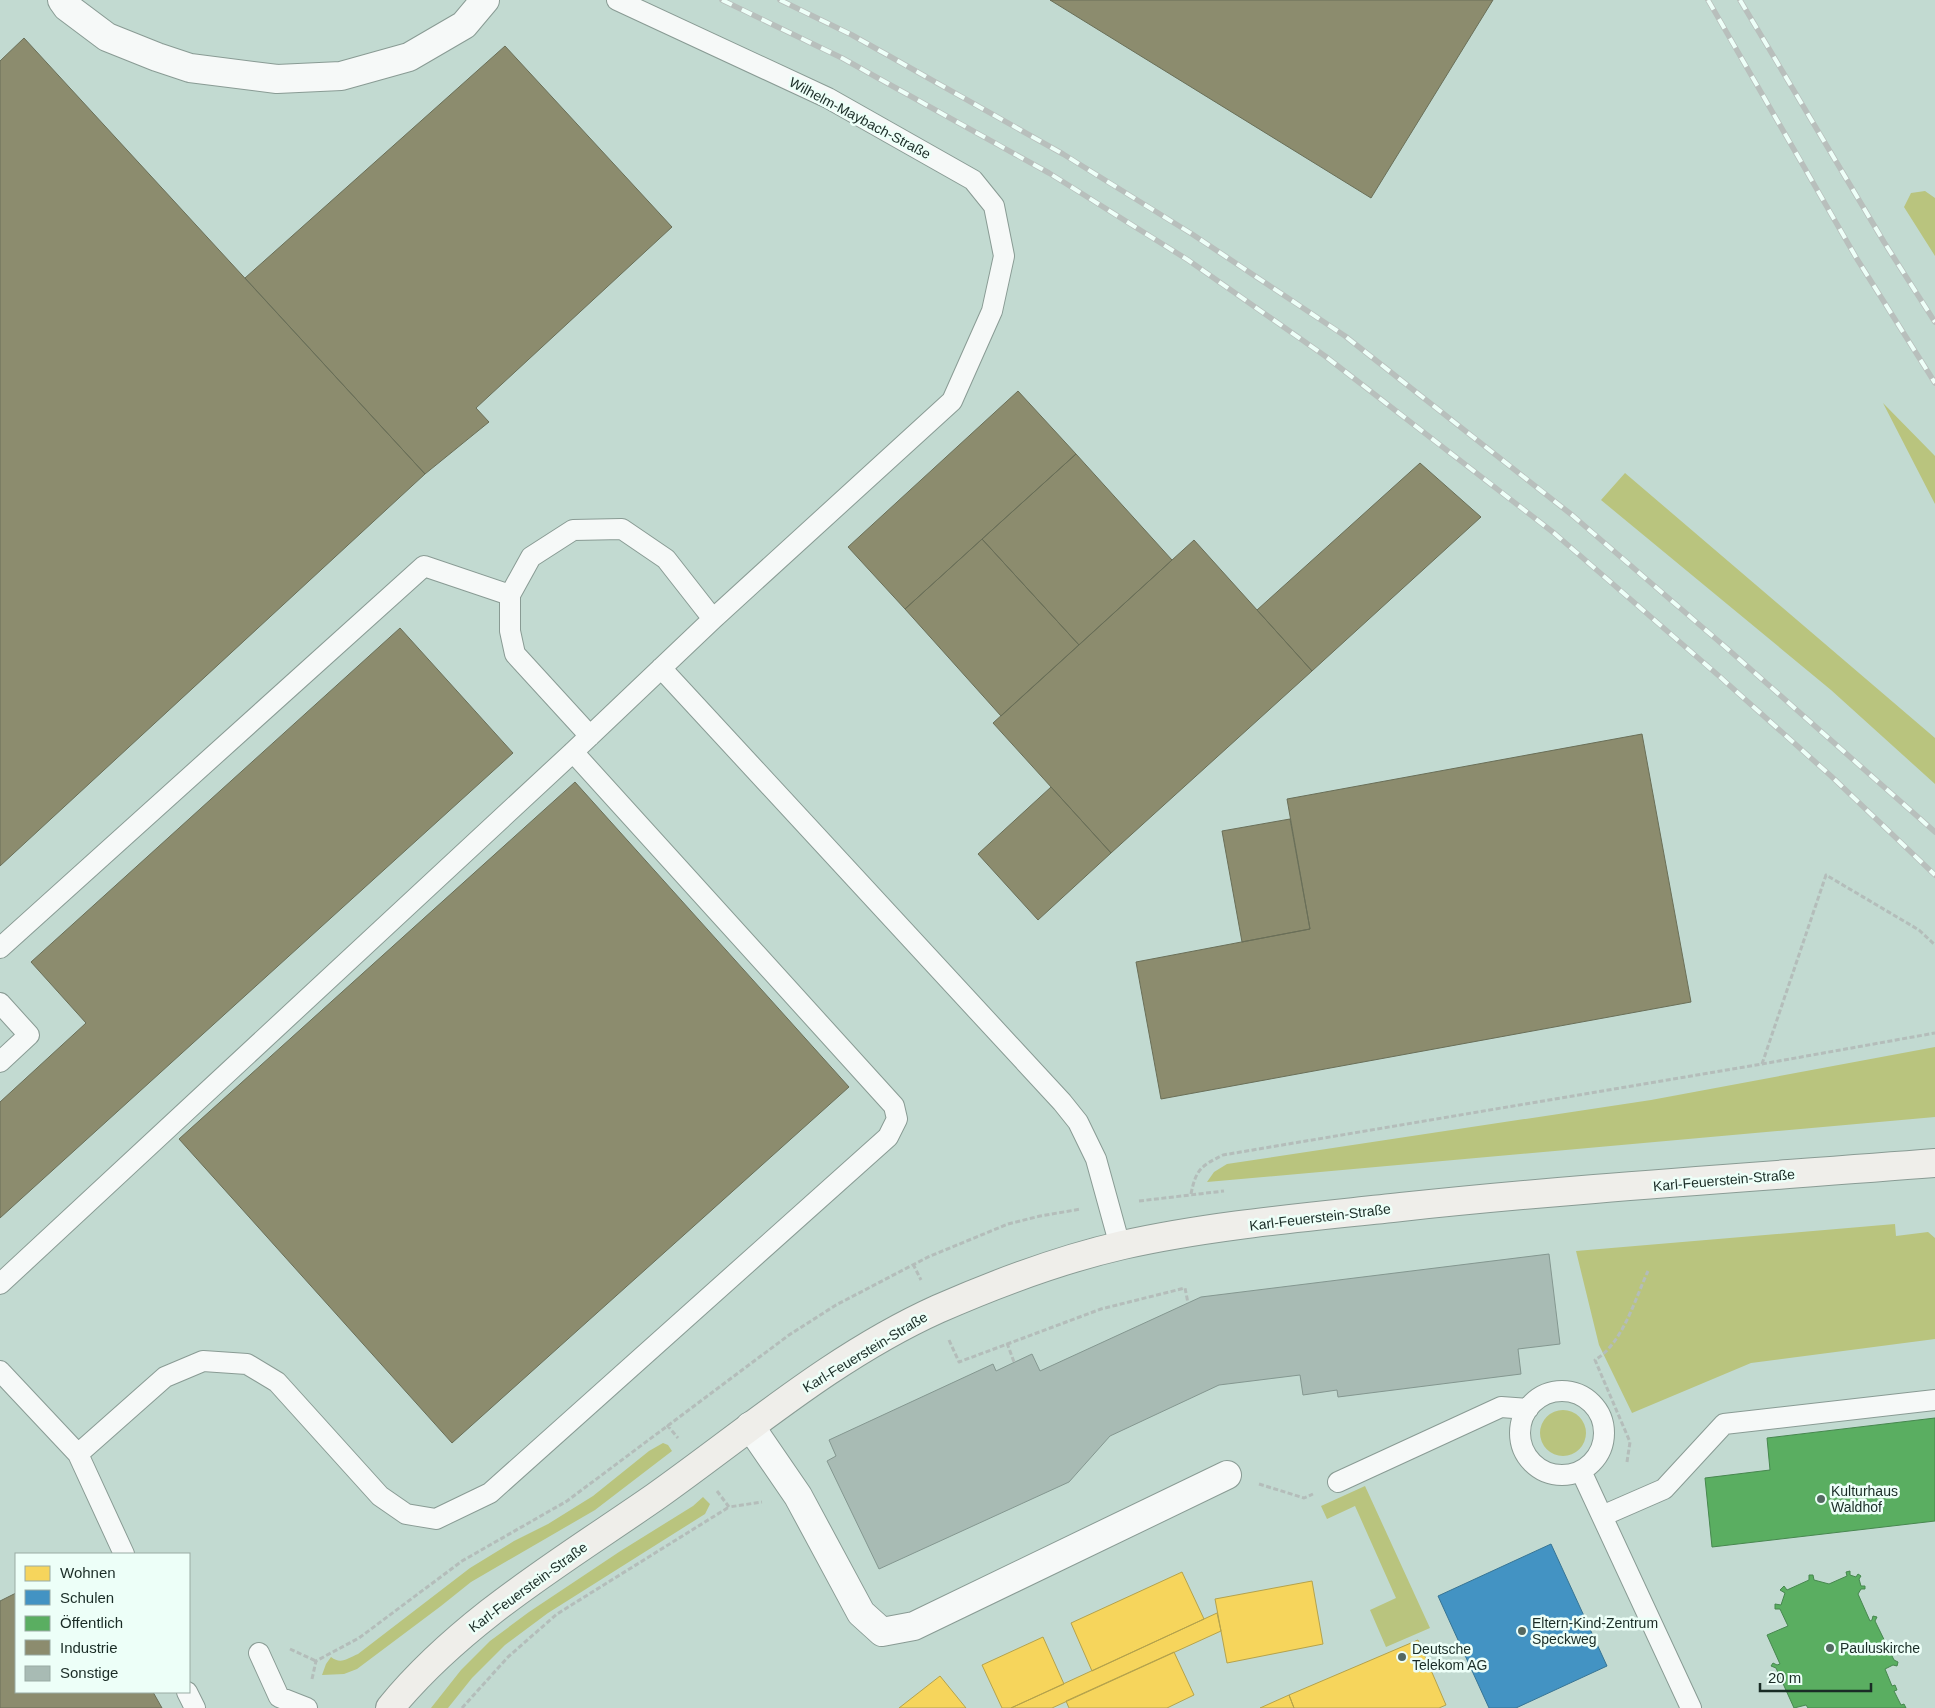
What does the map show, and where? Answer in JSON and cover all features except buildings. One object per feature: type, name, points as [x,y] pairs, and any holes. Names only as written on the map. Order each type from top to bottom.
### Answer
[{"type":"street","points":[[62,0],[68,7],[107,37],[157,57],[190,68],[277,79],[342,76],[409,57],[464,25],[485,0]]},
{"type":"street","name":"Karl-Feuerstein-Straße","points":[[390,1708],[411,1682],[463,1635],[517,1592],[699,1466],[750,1426],[819,1377],[935,1310],[1047,1268],[1120,1246],[1229,1228],[1465,1200],[1935,1163]]},
{"type":"street","points":[[750,1426],[798,1496],[861,1613],[882,1632],[914,1626],[1227,1475]]},
{"type":"lane","name":"Wilhelm-Maybach-Straße","points":[[0,1284],[573,752],[713,619],[952,401],[992,311],[1004,256],[994,206],[973,180],[828,98],[618,0]]},
{"type":"lane","points":[[590,736],[515,654],[510,630],[510,596],[531,557],[573,530],[622,529],[666,559],[713,619]]},
{"type":"lane","points":[[0,948],[424,566],[510,596]]},
{"type":"lane","points":[[661,668],[1062,1102],[1078,1122],[1096,1159],[1120,1246]]},
{"type":"lane","points":[[78,1454],[165,1377],[203,1361],[247,1364],[278,1382],[380,1496],[406,1514],[436,1519],[490,1493],[888,1137],[897,1119],[894,1106],[573,752]]},
{"type":"lane","points":[[0,1003],[29,1035],[0,1062]]},
{"type":"lane","points":[[0,1370],[78,1454],[124,1553]]},
{"type":"lane","points":[[1563,1391],[1576,1393],[1588,1399],[1597,1409],[1603,1421],[1604,1435],[1602,1448],[1590,1465],[1581,1471],[1568,1475],[1554,1474],[1541,1470],[1530,1461],[1523,1448],[1521,1435],[1522,1421],[1528,1409],[1537,1399],[1550,1393],[1563,1391]]},
{"type":"lane","points":[[1602,1516],[1664,1489],[1724,1424],[1935,1400]]},
{"type":"lane","points":[[1338,1482],[1501,1407],[1528,1409]]},
{"type":"lane","points":[[1581,1471],[1691,1708]]},
{"type":"lane","points":[[259,1654],[279,1697],[306,1708]]},
{"type":"lane","points":[[188,1693],[195,1708]]},
{"type":"path","points":[[1762,1064],[1826,874],[1919,930],[1935,945]]},
{"type":"path","points":[[1191,1194],[1195,1176],[1203,1165],[1222,1155],[1935,1033]]},
{"type":"path","points":[[913,1264],[922,1283]]},
{"type":"path","points":[[1627,1462],[1630,1442],[1595,1360],[1604,1355],[1624,1326],[1648,1271]]},
{"type":"path","points":[[947,1335],[959,1362],[1101,1309],[1185,1288],[1188,1303]]},
{"type":"path","points":[[1007,1343],[1014,1362]]},
{"type":"path","points":[[306,1708],[316,1661],[359,1638],[462,1561],[567,1501],[667,1425]]},
{"type":"path","points":[[1227,1475],[1304,1498],[1338,1482]]},
{"type":"path","points":[[462,1708],[508,1657],[557,1614],[729,1507]]},
{"type":"green space","points":[[1925,191],[1935,198],[1935,256],[1904,207],[1911,193]]},
{"type":"green space","points":[[1883,403],[1935,456],[1935,504]]},
{"type":"green space","points":[[1625,473],[1935,738],[1935,784],[1831,690],[1601,500]]},
{"type":"green space","points":[[1935,1047],[1935,1117],[1207,1182],[1214,1172],[1227,1164],[1651,1100]]},
{"type":"green space","points":[[1895,1224],[1896,1236],[1928,1232],[1935,1238],[1935,1339],[1751,1363],[1632,1413],[1599,1345],[1576,1251]]},
{"type":"green space","points":[[1563,1410],[1576,1414],[1582,1420],[1586,1433],[1582,1446],[1576,1452],[1563,1456],[1550,1452],[1544,1446],[1540,1433],[1544,1420],[1550,1414]]},
{"type":"green space","points":[[663,1443],[668,1445],[672,1451],[595,1510],[471,1582],[357,1669],[344,1674],[322,1675],[331,1657],[341,1661],[358,1654],[470,1568],[593,1496],[649,1451]]},
{"type":"green space","points":[[1365,1486],[1430,1628],[1386,1647],[1370,1610],[1396,1598],[1355,1506],[1327,1519],[1321,1506]]},
{"type":"green space","points":[[703,1497],[710,1504],[705,1514],[548,1613],[505,1645],[472,1678],[448,1708],[431,1708],[461,1670],[490,1641],[529,1612],[619,1552],[693,1506]]},
{"type":"railway","points":[[722,0],[842,58],[1049,173],[1188,260],[1325,356],[1554,533],[1831,776],[1935,875]]},
{"type":"railway","points":[[780,0],[852,35],[1063,154],[1192,234],[1345,336],[1572,515],[1935,832]]},
{"type":"railway","points":[[1708,0],[1857,259],[1935,383]]},
{"type":"railway","points":[[1740,0],[1884,242],[1935,322]]},
{"type":"place","name":"Kulturhaus Waldhof","points":[[1821,1499]]},
{"type":"place","name":"Eltern-Kind-Zentrum Speckweg","points":[[1522,1631]]},
{"type":"place","name":"Pauluskirche","points":[[1830,1648]]},
{"type":"place","name":"Deutsche Telekom AG","points":[[1402,1657]]}]
